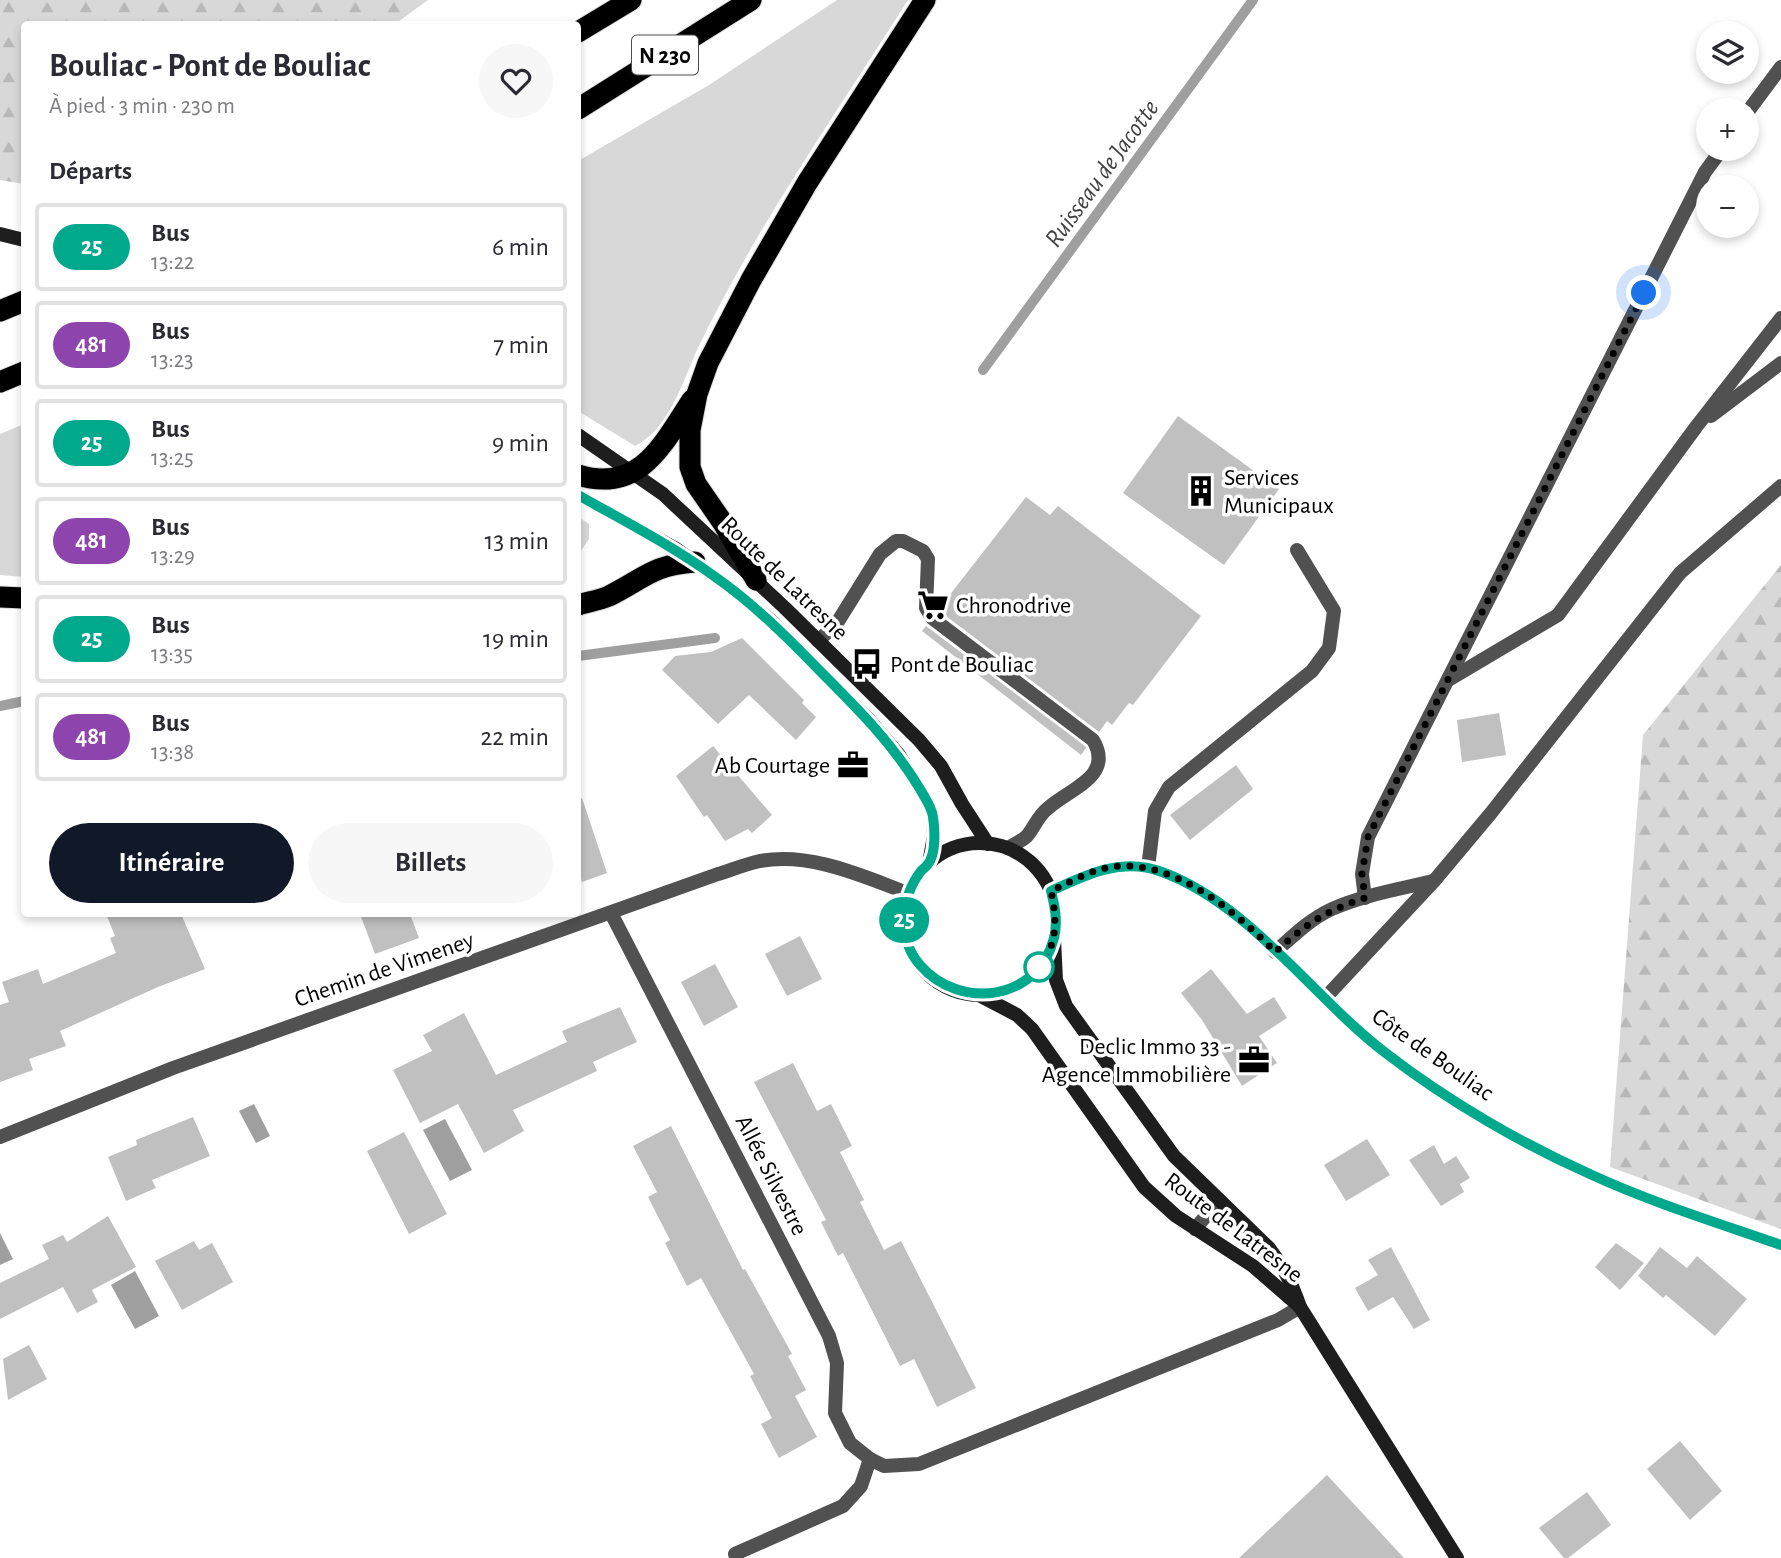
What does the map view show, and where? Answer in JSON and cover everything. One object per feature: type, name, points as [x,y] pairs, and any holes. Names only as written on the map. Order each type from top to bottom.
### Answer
[{"type":"highway","name":"N 230","points":[[581,30],[631,0]]},
{"type":"highway","name":"N 230","points":[[581,107],[751,0]]},
{"type":"highway","points":[[756,580],[723,523],[696,484],[690,467],[690,430],[696,394],[708,363],[751,280],[807,183],[925,0]]},
{"type":"highway","points":[[0,311],[21,303]]},
{"type":"highway","points":[[0,382],[21,373]]},
{"type":"highway","points":[[581,475],[609,480],[622,478],[633,472],[653,457],[696,394]]},
{"type":"highway","points":[[581,604],[607,597],[648,572],[670,564],[695,562]]},
{"type":"highway","points":[[0,597],[21,598]]},
{"type":"street","points":[[1758,98],[1781,66]]},
{"type":"street","points":[[1365,898],[1362,874],[1368,837],[1713,161]]},
{"type":"street","points":[[0,234],[21,239]]},
{"type":"street","points":[[1448,680],[1558,615],[1696,427],[1781,318]]},
{"type":"street","points":[[1696,427],[1781,363]]},
{"type":"street","name":"Route de Latresne","points":[[581,437],[663,494],[756,580],[919,740],[941,766],[988,844]]},
{"type":"street","points":[[1325,998],[1434,881],[1681,573],[1781,486]]},
{"type":"street","name":"Route de Latresne","points":[[581,497],[695,562],[770,620],[870,721],[899,755],[933,815],[934,836],[929,863]]},
{"type":"street","points":[[818,641],[837,623],[880,554],[890,544],[903,541],[923,551],[928,559],[926,608],[932,618],[1093,740],[1099,750],[1098,765],[1090,779],[1045,810],[1026,837],[1008,848]]},
{"type":"street","points":[[1148,868],[1155,811],[1169,787],[1312,671],[1329,648],[1334,611],[1297,550]]},
{"type":"street","points":[[988,844],[1008,848],[1026,858],[1041,873],[1051,891],[1056,915],[1054,939],[1044,962],[1026,980],[1004,992],[979,995],[955,991],[934,980],[917,962],[907,940],[904,917],[908,893],[929,863],[941,854],[964,845],[988,844]]},
{"type":"street","name":"Chemin de Vimeney","points":[[0,1137],[185,1064],[761,861],[803,860],[828,865],[908,893]]},
{"type":"street","name":"Côte de Bouliac","points":[[1051,891],[1093,872],[1112,867],[1148,868],[1172,876],[1210,897],[1233,914],[1356,1028],[1396,1061],[1492,1123],[1543,1152],[1646,1198],[1781,1245]]},
{"type":"street","points":[[1275,952],[1308,923],[1332,909],[1434,881]]},
{"type":"street","name":"Allée Silvestre","points":[[611,913],[830,1336],[837,1363],[835,1413],[850,1443],[870,1459]]},
{"type":"street","name":"Route de Latresne","points":[[1054,939],[1056,980],[1066,1006],[1174,1156],[1269,1248],[1280,1262],[1289,1276],[1300,1307],[1457,1558]]},
{"type":"street","name":"Route de Latresne","points":[[979,995],[1017,1015],[1032,1029],[1144,1187],[1176,1216],[1252,1266],[1300,1307]]},
{"type":"street","points":[[1195,1229],[1219,1200]]},
{"type":"street","points":[[737,1558],[735,1554],[844,1506],[861,1486],[870,1459],[884,1466],[919,1464],[1278,1320],[1300,1307]]},
{"type":"green space","points":[[0,0],[428,0],[399,21],[21,21],[21,184],[0,180]]},
{"type":"green space","points":[[837,0],[908,0],[770,216],[720,304],[666,417],[647,438],[635,446],[581,413],[581,159],[709,85]]},
{"type":"green space","points":[[21,425],[21,577],[0,575],[0,434]]},
{"type":"green space","points":[[581,519],[589,524],[589,539],[581,551]]},
{"type":"green space","points":[[1781,565],[1781,1229],[1610,1167],[1643,735]]},
{"type":"shaded area","points":[[254,1104],[270,1136],[256,1143],[239,1111]]},
{"type":"shaded area","points":[[445,1119],[472,1170],[450,1181],[423,1130]]},
{"type":"shaded area","points":[[0,1233],[13,1259],[0,1265]]},
{"type":"shaded area","points":[[135,1271],[159,1316],[135,1329],[111,1285]]},
{"type":"building","name":"Services Municipaux","points":[[1178,416],[1279,489],[1224,565],[1123,493]]},
{"type":"building","points":[[1026,497],[1050,515],[1058,506],[1201,616],[1133,705],[1129,703],[1112,725],[1107,721],[1099,732],[938,610]]},
{"type":"building","points":[[926,626],[1085,746],[1081,755],[922,631]]},
{"type":"building","points":[[742,638],[804,700],[802,703],[816,717],[796,740],[749,695],[718,724],[662,670],[675,656],[711,652]]},
{"type":"building","points":[[1499,713],[1506,755],[1462,762],[1457,720]]},
{"type":"building","points":[[713,746],[772,815],[752,833],[748,829],[725,841],[707,815],[704,817],[676,776]]},
{"type":"building","points":[[1236,765],[1253,789],[1190,840],[1170,815]]},
{"type":"building","points":[[581,798],[607,873],[582,882],[581,878]]},
{"type":"building","points":[[107,917],[182,917],[205,969],[60,1031],[66,1046],[29,1059],[33,1070],[0,1082],[0,1005],[9,1002],[2,982],[38,969],[43,984],[116,953],[110,938],[115,936]]},
{"type":"building","points":[[361,917],[411,917],[419,938],[375,954]]},
{"type":"building","points":[[800,936],[822,979],[787,996],[765,954]]},
{"type":"building","points":[[715,964],[738,1007],[704,1026],[681,982]]},
{"type":"building","points":[[1211,969],[1247,1014],[1274,997],[1287,1018],[1259,1036],[1277,1063],[1242,1086],[1202,1020],[1181,993]]},
{"type":"building","points":[[620,1007],[637,1042],[593,1062],[597,1071],[513,1110],[524,1131],[484,1153],[458,1104],[420,1123],[393,1070],[432,1051],[423,1035],[464,1013],[496,1075],[567,1042],[562,1031]]},
{"type":"building","points":[[793,1063],[817,1111],[831,1104],[852,1146],[840,1152],[864,1200],[860,1202],[884,1250],[901,1241],[976,1388],[937,1407],[914,1359],[900,1366],[843,1253],[838,1256],[821,1222],[826,1220],[754,1082]]},
{"type":"building","points":[[193,1117],[210,1156],[152,1180],[156,1188],[126,1201],[108,1157],[137,1145],[136,1140]]},
{"type":"building","points":[[671,1126],[743,1270],[745,1269],[792,1354],[788,1356],[806,1390],[795,1396],[817,1437],[779,1458],[761,1424],[772,1418],[750,1376],[754,1374],[701,1278],[687,1286],[665,1243],[670,1240],[648,1197],[657,1192],[633,1146]]},
{"type":"building","points":[[404,1132],[447,1214],[409,1234],[367,1151]]},
{"type":"building","points":[[1367,1139],[1390,1175],[1346,1201],[1324,1165]]},
{"type":"building","points":[[1434,1145],[1444,1164],[1456,1156],[1470,1178],[1460,1184],[1464,1192],[1441,1206],[1409,1160]]},
{"type":"building","points":[[108,1216],[136,1267],[92,1290],[98,1302],[77,1313],[63,1287],[0,1319],[0,1283],[49,1259],[42,1245],[63,1235],[67,1242]]},
{"type":"building","points":[[194,1241],[199,1250],[212,1243],[233,1282],[182,1310],[155,1261]]},
{"type":"building","points":[[1616,1243],[1644,1263],[1620,1290],[1595,1267]]},
{"type":"building","points":[[1391,1247],[1430,1320],[1414,1329],[1393,1297],[1368,1311],[1355,1288],[1378,1275],[1368,1260]]},
{"type":"building","points":[[1660,1247],[1687,1268],[1697,1256],[1747,1299],[1715,1336],[1666,1295],[1663,1298],[1638,1276]]},
{"type":"building","points":[[29,1345],[47,1379],[8,1400],[3,1359]]},
{"type":"building","points":[[1680,1441],[1722,1491],[1690,1520],[1647,1469]]},
{"type":"building","points":[[1327,1475],[1404,1558],[1239,1558]]},
{"type":"building","points":[[1587,1492],[1611,1525],[1568,1558],[1564,1558],[1539,1528]]},
{"type":"waterway","name":"Ruisseau de Jacotte","points":[[983,370],[1253,0]]},
{"type":"waterway","name":"Ruisseau de Jacotte","points":[[581,656],[715,638]]},
{"type":"waterway","name":"Ruisseau de Jacotte","points":[[0,706],[21,702]]},
{"type":"bus line","name":"25","points":[[581,497],[676,549],[741,596],[770,620],[870,721],[899,755],[933,815],[934,836],[929,863],[908,893],[904,917],[907,940],[917,962],[934,980],[955,991],[979,995],[1004,992],[1026,980],[1044,962],[1054,939],[1056,915],[1051,891],[1082,876],[1112,867],[1130,866],[1160,871],[1202,891],[1218,902],[1268,944],[1385,1053],[1492,1123],[1543,1152],[1646,1198],[1781,1245]]},
{"type":"place","name":"Services Municipaux","points":[[1201,491]]},
{"type":"place","name":"Chronodrive","points":[[933,605]]},
{"type":"place","name":"Pont de Bouliac","points":[[867,664]]},
{"type":"place","name":"Ab Courtage","points":[[853,765]]},
{"type":"place","name":"Declic Immo 33 - Agence Immobilière","points":[[1254,1060]]},
{"type":"route","points":[[1039,967],[1054,939],[1056,915],[1051,891],[1082,876],[1112,867],[1130,866],[1160,871],[1202,891],[1233,914],[1275,952],[1308,923],[1332,909],[1365,898],[1362,874],[1368,837],[1644,293]]}]
